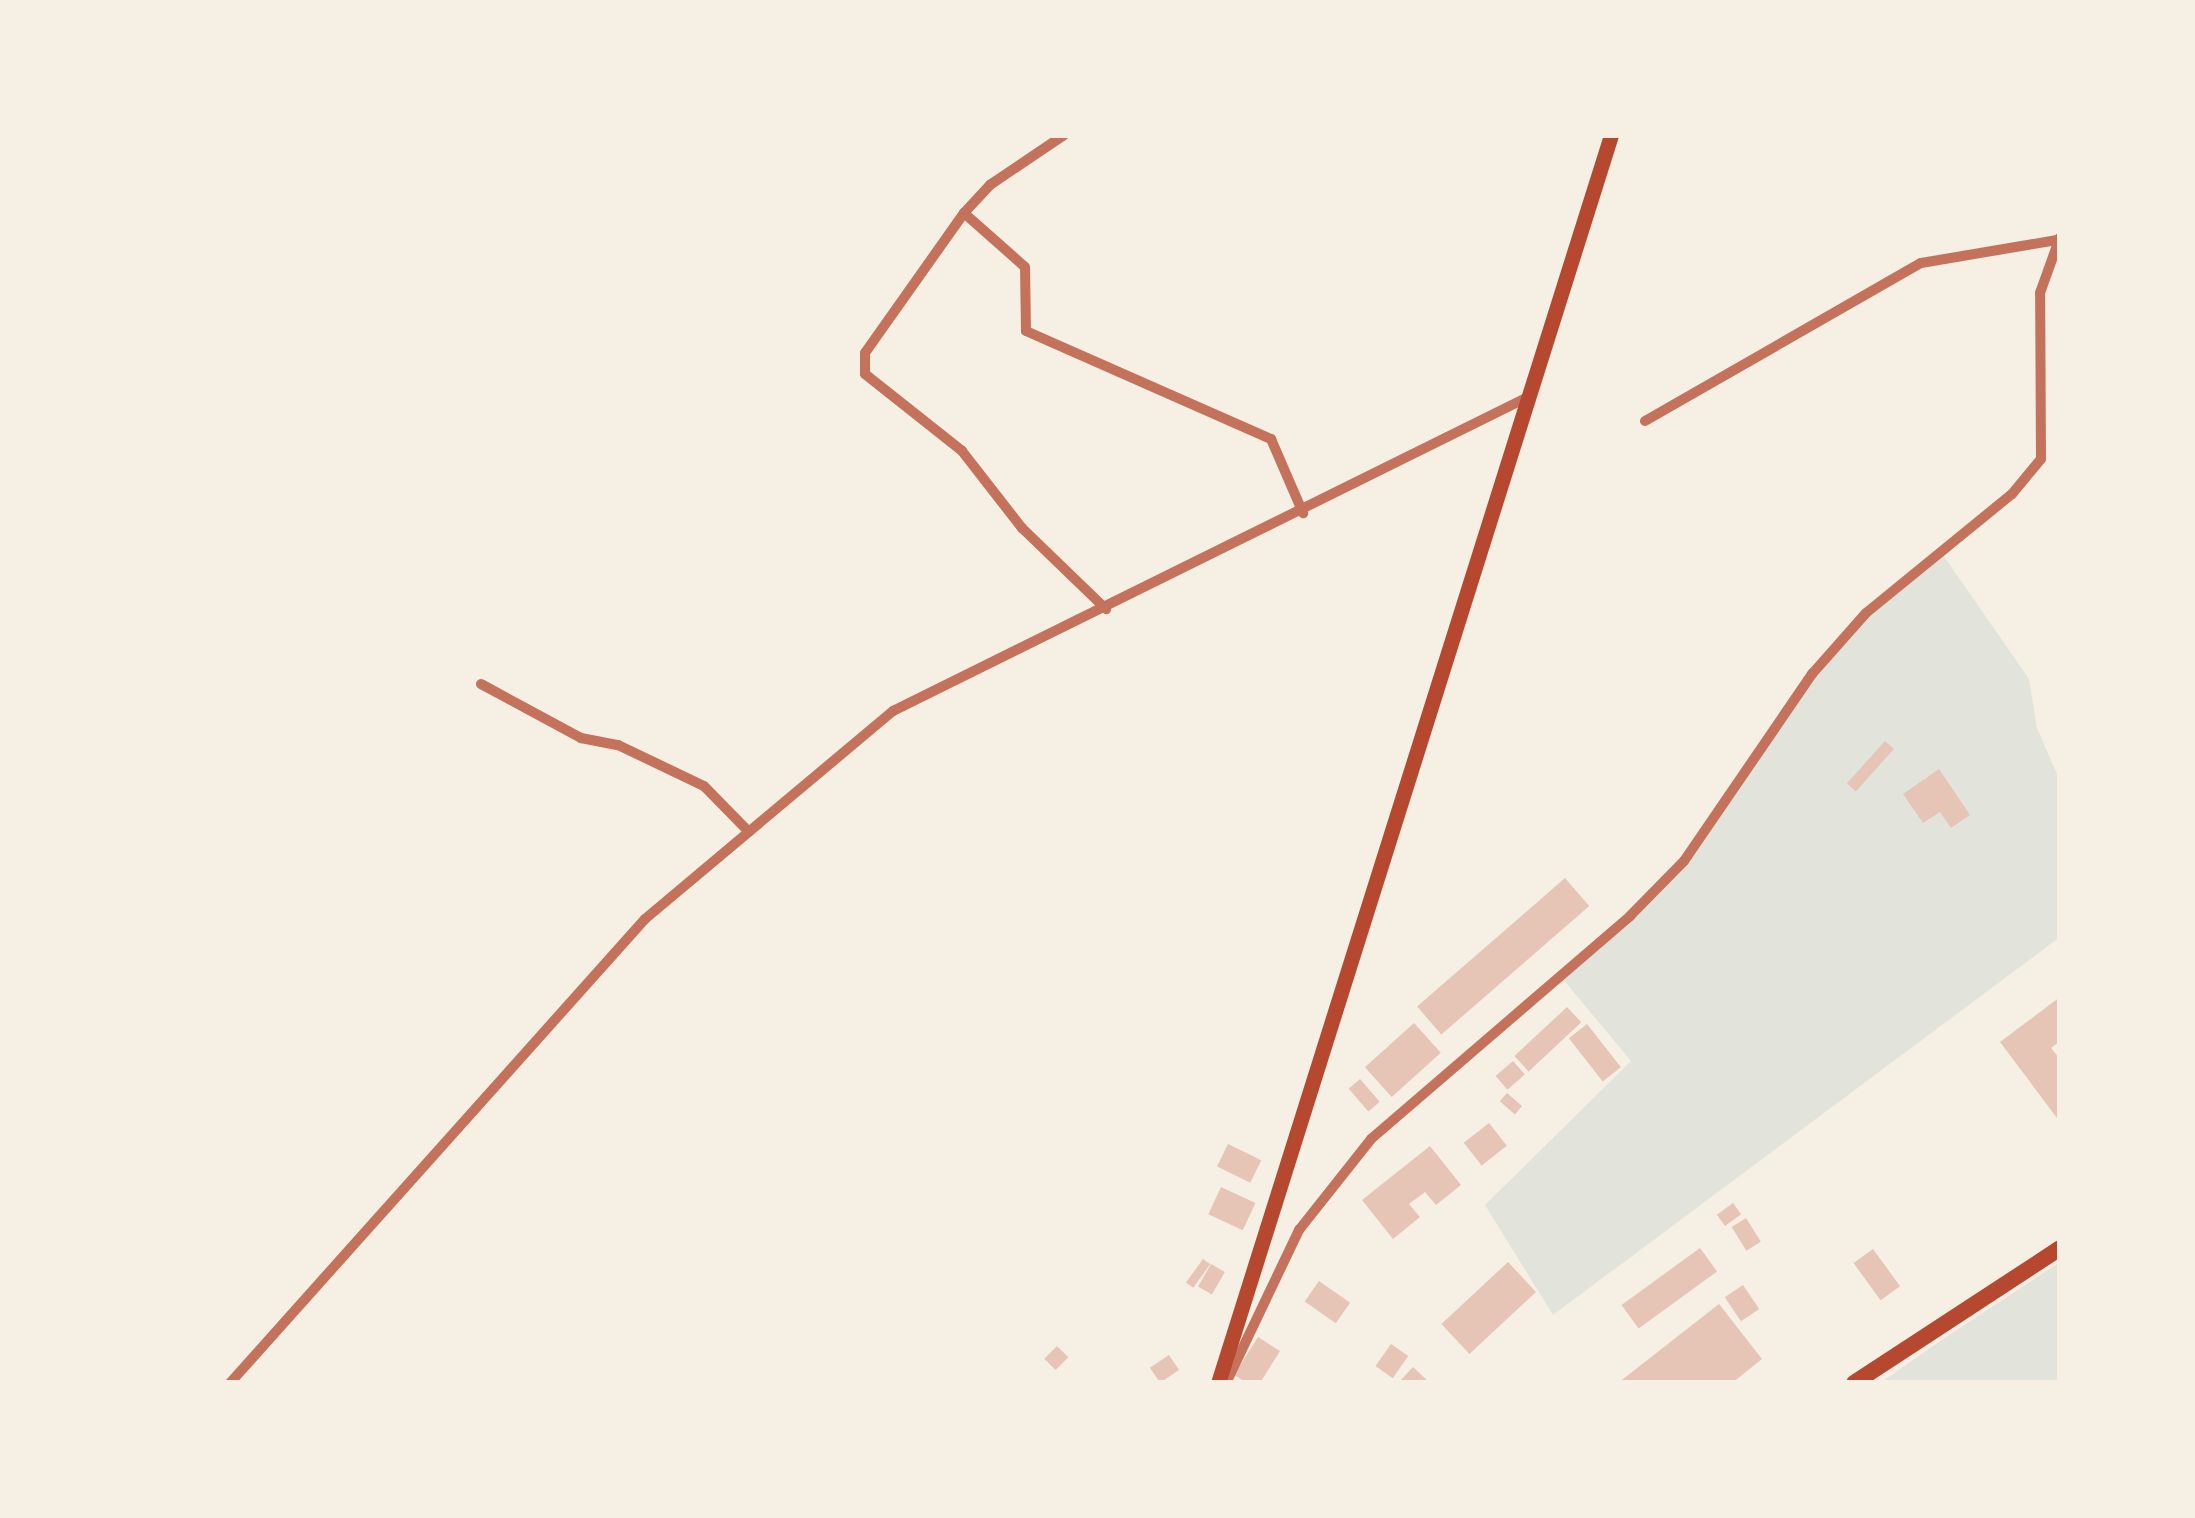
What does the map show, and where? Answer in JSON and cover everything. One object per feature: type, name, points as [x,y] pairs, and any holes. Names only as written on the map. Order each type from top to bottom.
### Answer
[{"type":"main road","points":[[1222,1383],[1524,399],[1610,135]]},
{"type":"main road","points":[[1854,1383],[2060,1247]]},
{"type":"street","points":[[1064,135],[990,185],[964,213],[865,353],[865,374],[962,451],[1022,528],[1106,609]]},
{"type":"street","points":[[964,213],[1024,267],[1026,331],[1271,439],[1303,513]]},
{"type":"street","points":[[1222,1383],[1299,1229],[1370,1139],[1630,916],[1684,861],[1812,674],[1866,613],[2012,494],[2041,459],[2040,293],[2059,239],[1921,263],[1645,421]]},
{"type":"street","points":[[230,1383],[645,919],[893,711],[1303,513],[1524,399]]},
{"type":"street","points":[[481,684],[581,738],[618,745],[704,786],[749,832]]},
{"type":"shaded area","points":[[1941,552],[2029,679],[2037,728],[2060,781],[2060,937],[1553,1315],[1485,1205],[1631,1061],[1561,977],[1684,861],[1812,674],[1866,613]]},
{"type":"shaded area","points":[[2060,1262],[2060,1383],[1880,1383],[1940,1341]]},
{"type":"building","points":[[1885,741],[1894,749],[1856,791],[1847,783]]},
{"type":"building","points":[[1939,769],[1970,815],[1951,828],[1940,812],[1923,823],[1903,794]]},
{"type":"building","points":[[1565,878],[1589,906],[1441,1035],[1417,1007]]},
{"type":"building","points":[[2060,997],[2060,1041],[2051,1048],[2060,1059],[2060,1122],[2000,1042]]},
{"type":"building","points":[[1567,1007],[1581,1022],[1529,1071],[1514,1056]]},
{"type":"building","points":[[1414,1023],[1441,1053],[1392,1097],[1365,1067]]},
{"type":"building","points":[[1587,1024],[1621,1067],[1603,1082],[1569,1038]]},
{"type":"building","points":[[1513,1061],[1525,1075],[1507,1090],[1496,1076]]},
{"type":"building","points":[[1360,1079],[1380,1102],[1368,1111],[1349,1089]]},
{"type":"building","points":[[1507,1093],[1522,1106],[1515,1114],[1500,1101]]},
{"type":"building","points":[[1489,1123],[1507,1146],[1482,1166],[1464,1143]]},
{"type":"building","points":[[1228,1144],[1261,1160],[1250,1183],[1217,1166]]},
{"type":"building","points":[[1430,1146],[1461,1185],[1436,1205],[1425,1192],[1409,1204],[1420,1217],[1393,1239],[1362,1200]]},
{"type":"building","points":[[1221,1187],[1255,1203],[1243,1230],[1208,1214]]},
{"type":"building","points":[[1733,1203],[1741,1214],[1725,1226],[1717,1215]]},
{"type":"building","points":[[1746,1218],[1761,1242],[1746,1251],[1732,1227]]},
{"type":"building","points":[[1700,1248],[1717,1271],[1639,1328],[1622,1305]]},
{"type":"building","points":[[1873,1249],[1900,1286],[1881,1300],[1854,1263]]},
{"type":"building","points":[[1203,1259],[1210,1264],[1193,1288],[1186,1282]]},
{"type":"building","points":[[1508,1262],[1536,1292],[1469,1354],[1441,1324]]},
{"type":"building","points":[[1211,1264],[1225,1272],[1212,1295],[1198,1287]]},
{"type":"building","points":[[1319,1281],[1350,1303],[1336,1323],[1305,1301]]},
{"type":"building","points":[[1743,1285],[1759,1309],[1741,1321],[1725,1297]]},
{"type":"building","points":[[1719,1304],[1762,1359],[1732,1383],[1618,1383]]},
{"type":"building","points":[[1258,1337],[1280,1351],[1260,1383],[1247,1383],[1234,1375]]},
{"type":"building","points":[[1391,1344],[1408,1356],[1393,1378],[1376,1366]]},
{"type":"building","points":[[1057,1346],[1068,1357],[1056,1370],[1044,1359]]},
{"type":"building","points":[[1169,1355],[1179,1370],[1160,1383],[1150,1368]]},
{"type":"building","points":[[1413,1367],[1430,1383],[1398,1383]]}]
